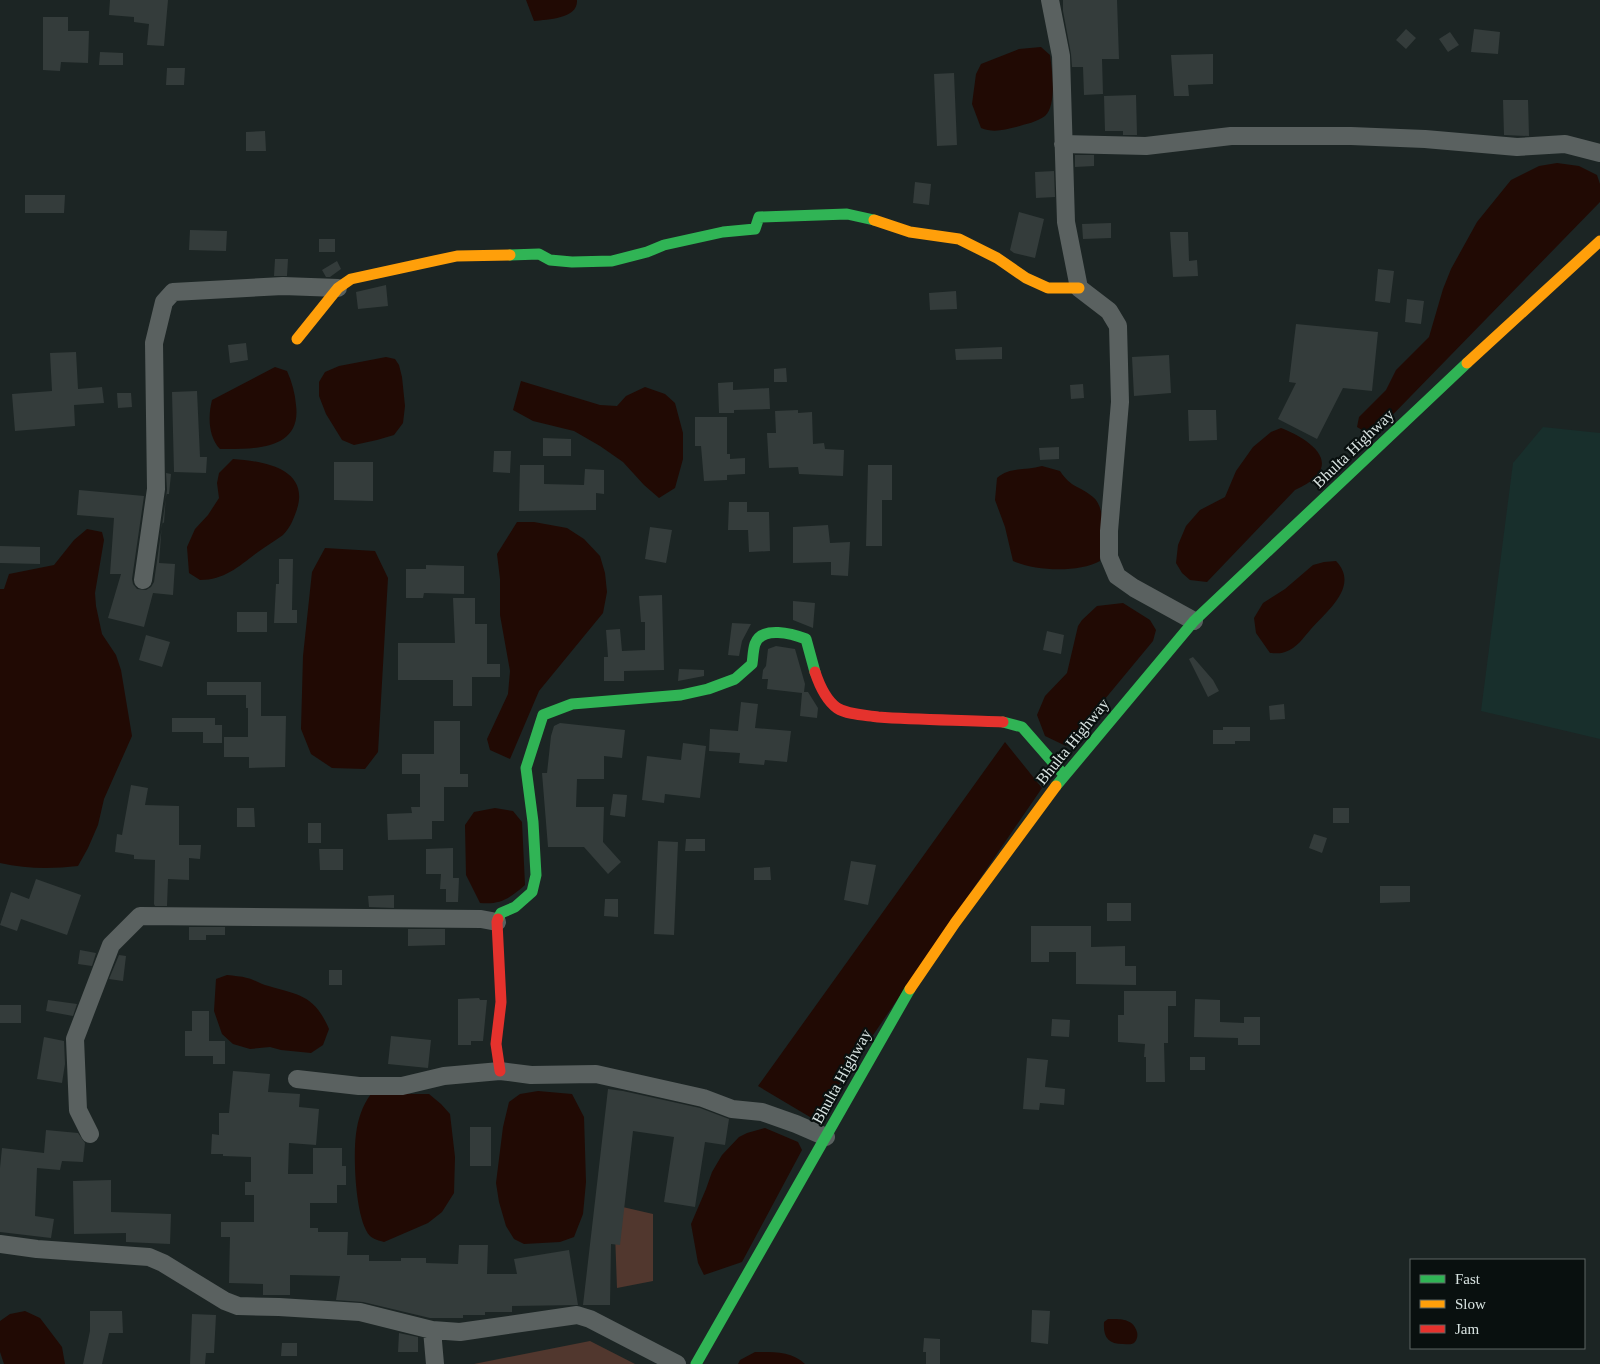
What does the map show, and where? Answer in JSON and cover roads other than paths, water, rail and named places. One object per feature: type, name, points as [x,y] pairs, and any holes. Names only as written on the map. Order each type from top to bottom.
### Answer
[{"type":"main road","points":[[297,339],[338,288],[350,279],[457,256],[539,254],[550,260],[572,262],[612,261],[647,252],[664,245],[723,232],[754,229],[759,217],[847,214],[867,217],[910,232],[959,239],[997,258],[1026,278],[1048,288],[1080,288]]},
{"type":"main road","name":"Bhulta Highway","points":[[696,1364],[902,1001],[955,923],[1064,775],[1194,621],[1447,381],[1600,241]]},
{"type":"main road","points":[[500,1072],[496,1044],[501,1002],[497,922],[501,913],[515,907],[532,892],[536,875],[526,768],[543,715],[572,704],[681,695],[708,689],[735,679],[752,664],[755,643],[760,637],[774,632],[793,634],[806,639],[820,686],[836,707],[843,712],[874,717],[1007,722],[1022,727],[1064,775]]},
{"type":"street","points":[[1050,0],[1061,56],[1066,222],[1080,288],[1109,311],[1118,326],[1120,402],[1109,531],[1109,557],[1117,576],[1134,588],[1194,621]]},
{"type":"street","points":[[1064,144],[1146,146],[1231,136],[1351,136],[1425,138],[1517,147],[1565,144],[1600,153]]},
{"type":"street","points":[[142,580],[156,489],[154,342],[164,302],[173,292],[284,286],[338,288]]},
{"type":"street","points":[[90,1134],[78,1110],[75,1040],[111,945],[140,916],[481,919],[497,922]]},
{"type":"street","points":[[296,1079],[359,1086],[402,1086],[444,1076],[500,1072],[530,1075],[596,1074],[703,1098],[732,1108],[762,1112],[826,1137]]},
{"type":"street","points":[[0,1244],[37,1249],[149,1257],[163,1263],[225,1301],[238,1306],[360,1312],[432,1330],[460,1332],[577,1315],[590,1319],[677,1364]]},
{"type":"street","points":[[432,1330],[435,1364]]}]
